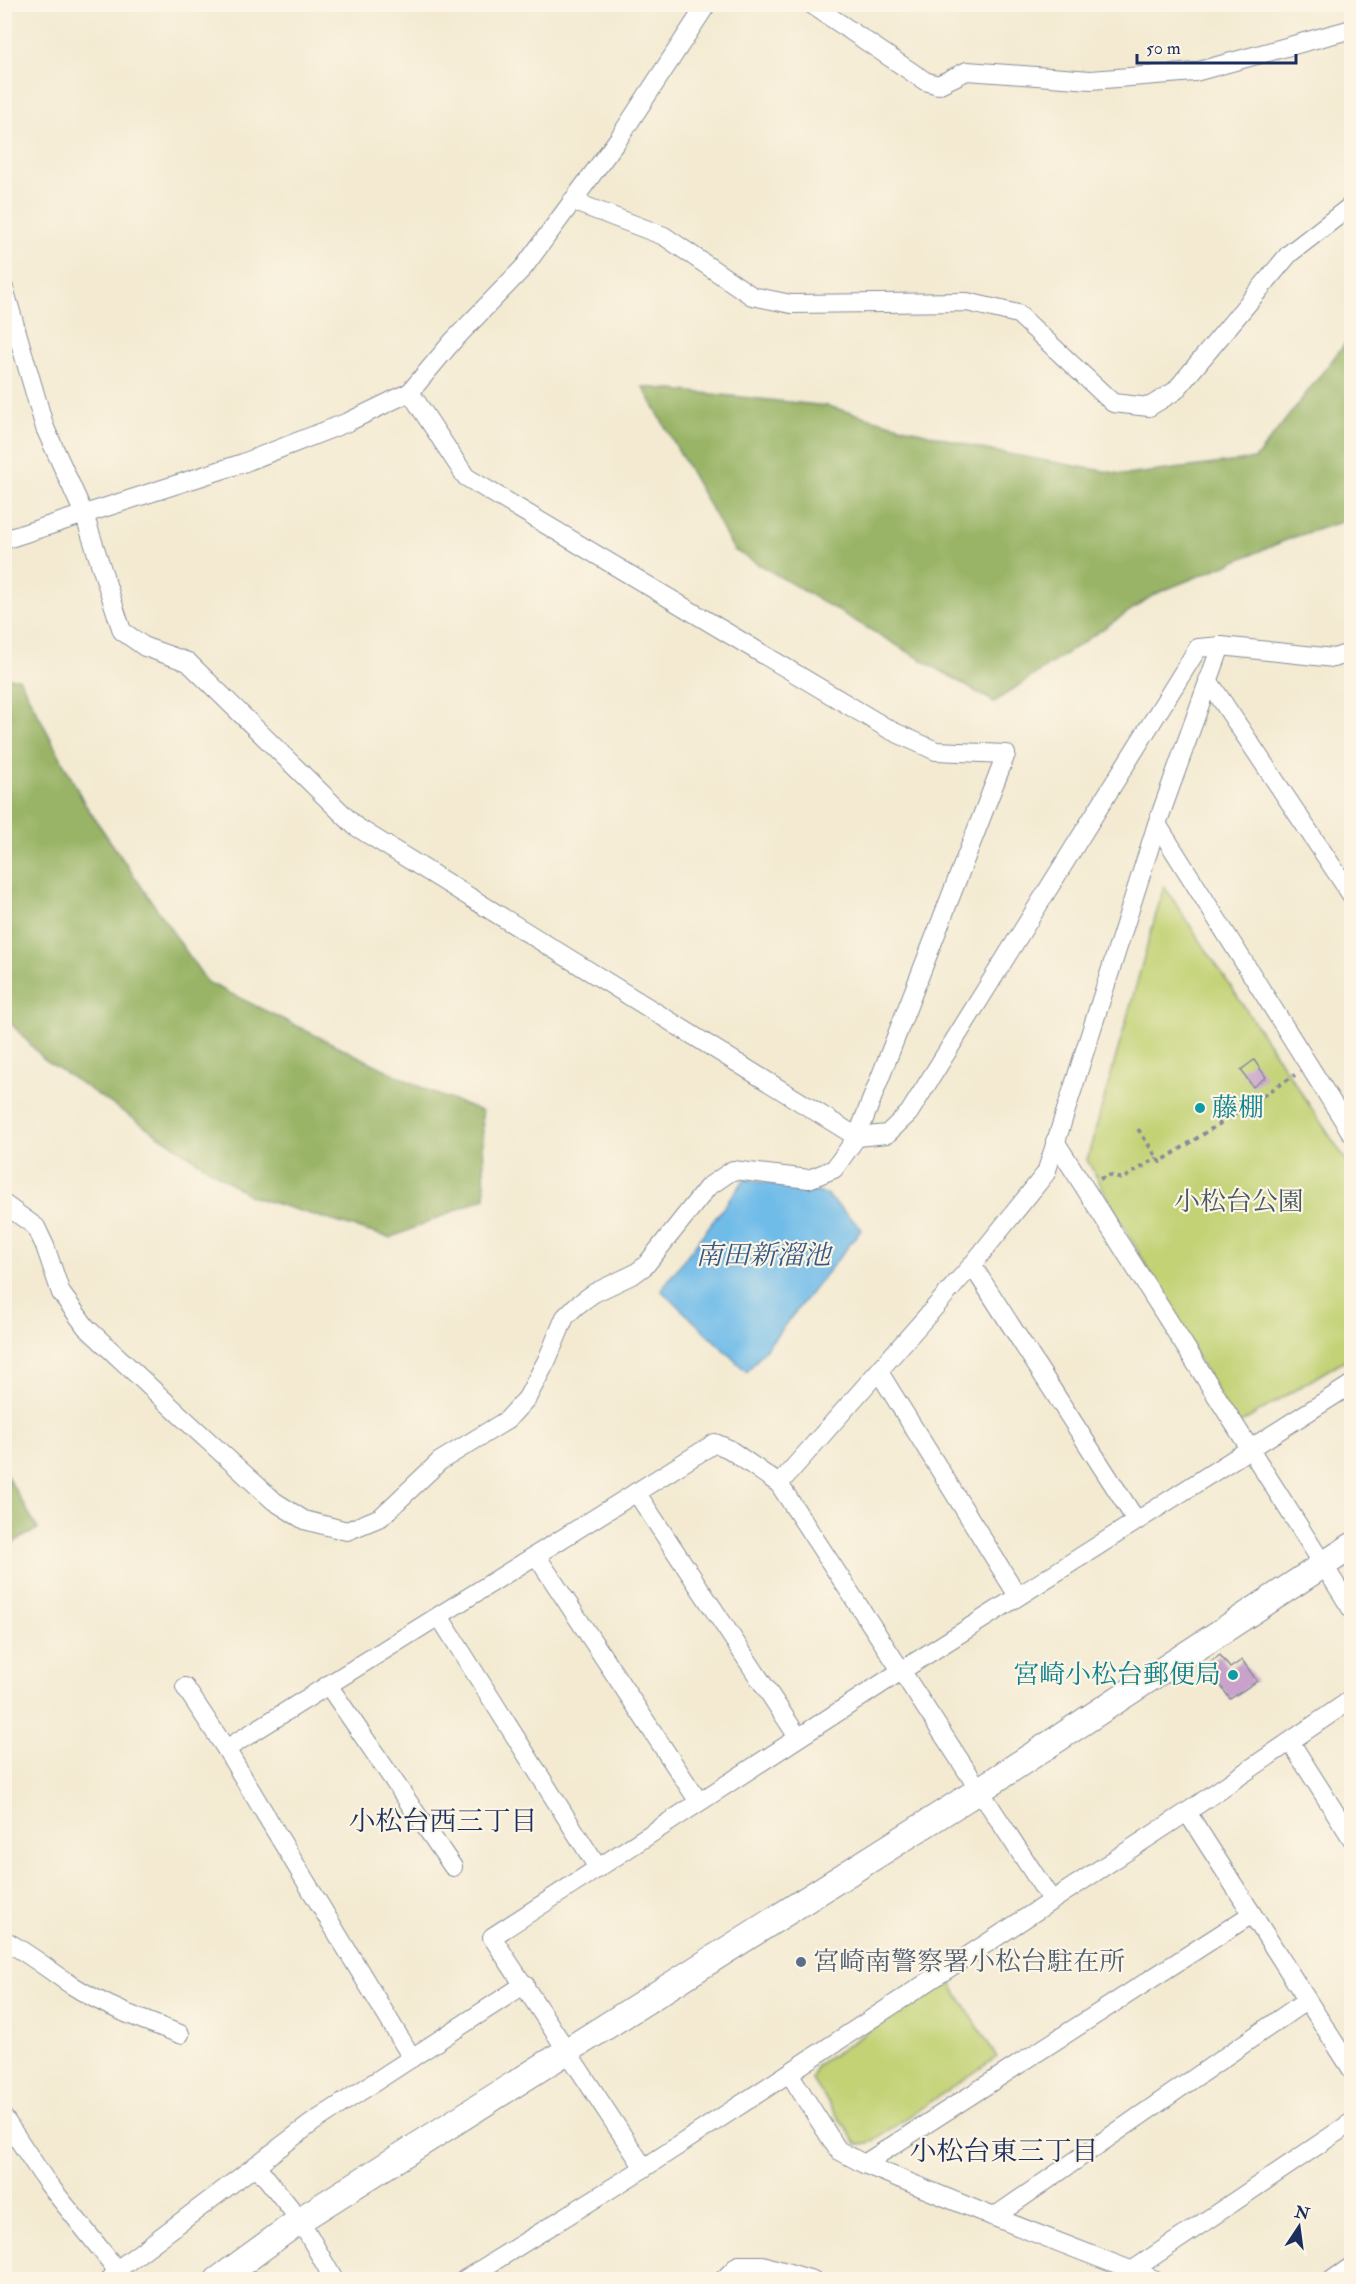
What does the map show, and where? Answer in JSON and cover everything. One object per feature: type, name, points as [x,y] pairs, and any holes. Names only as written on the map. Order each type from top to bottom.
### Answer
[{"type":"street","points":[[4,540],[243,463],[348,422],[410,392],[452,342],[524,267],[619,138],[707,4]]},
{"type":"street","points":[[811,4],[925,81],[938,85],[966,71],[1091,80],[1195,72],[1352,29]]},
{"type":"street","points":[[572,201],[664,236],[752,296],[791,304],[967,302],[1018,314],[1113,403],[1149,407],[1175,391],[1288,254],[1352,205]]},
{"type":"street","points":[[4,288],[45,428],[84,514],[122,632],[145,646],[188,662],[355,826],[857,1137],[887,1134],[909,1113],[1198,648],[1221,646],[1334,658],[1351,654]]},
{"type":"street","points":[[4,1204],[36,1227],[61,1293],[86,1326],[274,1501],[304,1520],[346,1532],[381,1517],[440,1461],[507,1420],[526,1398],[547,1360],[565,1317],[594,1293],[634,1274],[645,1266],[708,1187],[733,1170],[809,1179],[834,1169],[857,1137],[1006,754],[936,751],[890,730],[465,477],[410,392]]},
{"type":"street","points":[[779,1484],[972,1265],[1046,1173],[1157,824],[1221,646]]},
{"type":"street","points":[[1208,680],[1352,896]]},
{"type":"street","points":[[1157,824],[1349,1126]]},
{"type":"street","points":[[1055,1142],[1352,1610]]},
{"type":"street","points":[[972,1265],[1136,1520]]},
{"type":"street","points":[[879,1372],[1018,1596]]},
{"type":"street","points":[[645,2168],[492,1937],[798,1737],[1352,1384]]},
{"type":"street","points":[[226,1749],[715,1443],[729,1449],[779,1484],[1052,1901]]},
{"type":"street","points":[[636,1492],[798,1737]]},
{"type":"street","points":[[218,2280],[300,2220],[978,1791],[1352,1546]]},
{"type":"street","points":[[536,1555],[699,1802]]},
{"type":"street","points":[[439,1616],[598,1868]]},
{"type":"street","points":[[328,1685],[453,1867]]},
{"type":"street","points":[[185,1688],[226,1749],[412,2058]]},
{"type":"street","points":[[464,2280],[645,2168],[1187,1812],[1291,1743],[1352,1699]]},
{"type":"street","points":[[1291,1743],[1352,1839]]},
{"type":"street","points":[[1187,1812],[1352,2070]]},
{"type":"street","points":[[864,2164],[1252,1914]]},
{"type":"street","points":[[4,1940],[71,1984],[124,2013],[180,2034]]},
{"type":"street","points":[[4,2118],[113,2275],[312,2123],[525,1984]]},
{"type":"street","points":[[994,2217],[1307,2000]]},
{"type":"street","points":[[789,2073],[838,2150],[864,2164],[1156,2280]]},
{"type":"street","points":[[1133,2270],[1352,2122]]},
{"type":"street","points":[[256,2165],[300,2220],[334,2280]]},
{"type":"street","points":[[723,2280],[738,2265],[763,2265],[813,2280]]},
{"type":"street","points":[[1332,2280],[1352,2266]]},
{"type":"path","points":[[1138,1129],[1160,1162],[1301,1071]]},
{"type":"path","points":[[1122,1179],[1157,1158]]},
{"type":"green space","points":[[1351,336],[1351,519],[1294,537],[1155,594],[994,702],[734,550],[643,387],[827,406],[986,450],[1126,475],[1255,459]]},
{"type":"green space","points":[[5,678],[19,678],[86,806],[207,982],[433,1093],[482,1111],[485,1198],[390,1238],[250,1196],[44,1059],[5,1017]]},
{"type":"green space","name":"小松台公園","points":[[1164,886],[1351,1168],[1351,1356],[1236,1426],[1087,1160]]},
{"type":"green space","points":[[4,1471],[38,1529],[5,1547],[4,1547]]},
{"type":"green space","points":[[948,1979],[997,2057],[868,2144],[857,2144],[812,2079],[816,2066]]},
{"type":"green space","points":[[757,2273],[777,2279],[737,2280],[738,2277]]},
{"type":"water","name":"南田新溜池","points":[[745,1179],[826,1194],[862,1229],[747,1372],[661,1290]]},
{"type":"building","points":[[1254,1060],[1266,1077],[1253,1087],[1241,1070]]},
{"type":"building","name":"宮崎小松台郵便局","points":[[1220,1655],[1230,1668],[1242,1660],[1257,1681],[1230,1699],[1206,1665]]},
{"type":"place","name":"藤棚","points":[[1200,1108]]},
{"type":"place","name":"宮崎小松台郵便局","points":[[1233,1675]]},
{"type":"place","name":"宮崎南警察署小松台駐在所","points":[[801,1962]]},
{"type":"district","name":"小松台西三丁目","points":[[443,1821]]},
{"type":"district","name":"小松台東三丁目","points":[[1004,2151]]}]
